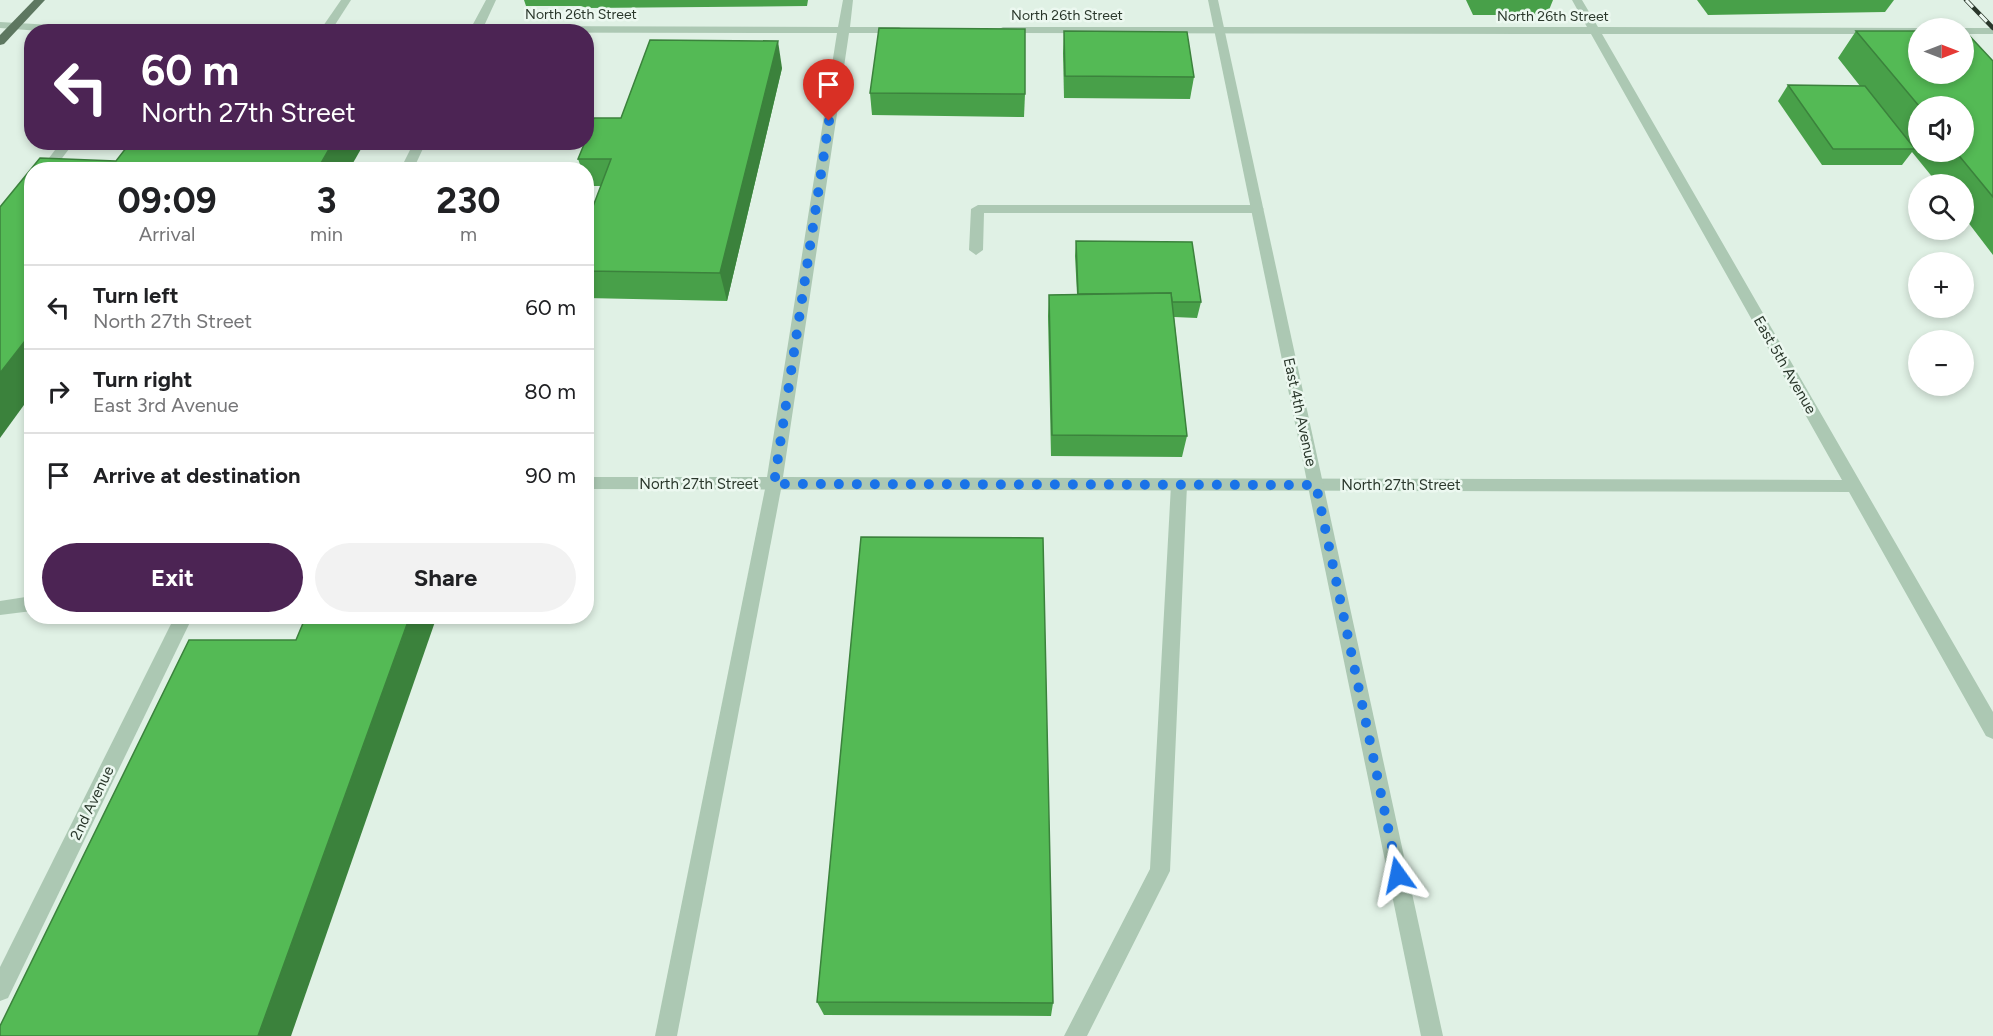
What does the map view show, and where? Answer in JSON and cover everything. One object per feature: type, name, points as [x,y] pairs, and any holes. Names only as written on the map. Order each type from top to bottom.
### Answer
[{"type":"main road","points":[[0,42],[40,0]]},
{"type":"street","points":[[330,24],[346,0]]},
{"type":"street","points":[[479,24],[491,0]]},
{"type":"street","points":[[666,1036],[774,484],[848,0]]},
{"type":"street","name":"East 4th Avenue","points":[[1213,0],[1432,1036]]},
{"type":"street","name":"East 5th Avenue","points":[[1577,0],[1993,730]]},
{"type":"street","name":"North 26th Street","points":[[0,25],[24,27]]},
{"type":"street","name":"North 26th Street","points":[[594,30],[914,30]]},
{"type":"street","name":"North 26th Street","points":[[996,30],[1908,31]]},
{"type":"street","points":[[1974,31],[1993,31]]},
{"type":"street","points":[[52,162],[62,150]]},
{"type":"street","points":[[976,250],[978,209],[1257,209]]},
{"type":"street","name":"North 27th Street","points":[[594,483],[1854,486]]},
{"type":"street","points":[[1075,1036],[1160,871],[1179,485]]},
{"type":"street","points":[[0,608],[24,604]]},
{"type":"street","name":"2nd Avenue","points":[[0,990],[180,624]]},
{"type":"building","points":[[879,28],[1025,29],[1025,94],[870,93]]},
{"type":"building","points":[[1064,31],[1187,32],[1194,77],[1065,76]]},
{"type":"building","points":[[1856,31],[1908,31],[1908,84],[1974,84],[1974,41],[1993,61],[1993,197],[1964,162],[1974,162],[1974,96],[1911,96]]},
{"type":"building","points":[[650,40],[778,41],[720,273],[594,271],[594,204],[611,159],[578,159],[582,150],[594,150],[594,118],[621,118]]},
{"type":"building","points":[[1788,85],[1865,86],[1908,140],[1908,149],[1833,149]]},
{"type":"building","points":[[125,150],[328,150],[322,162],[37,162],[40,158],[116,161]]},
{"type":"building","points":[[24,178],[24,342],[0,373],[0,207]]},
{"type":"building","points":[[1076,241],[1192,242],[1201,302],[1172,302],[1171,293],[1078,294]]},
{"type":"building","points":[[1171,293],[1187,436],[1052,435],[1049,295]]},
{"type":"building","points":[[861,537],[1043,538],[1053,1003],[817,1002]]},
{"type":"building","points":[[303,624],[407,624],[258,1036],[0,1036],[0,1026],[189,640],[296,640]]},
{"type":"railway","points":[[1966,0],[1993,28]]},
{"type":"route","points":[[829,121],[774,484],[1316,485],[1398,875]]}]
